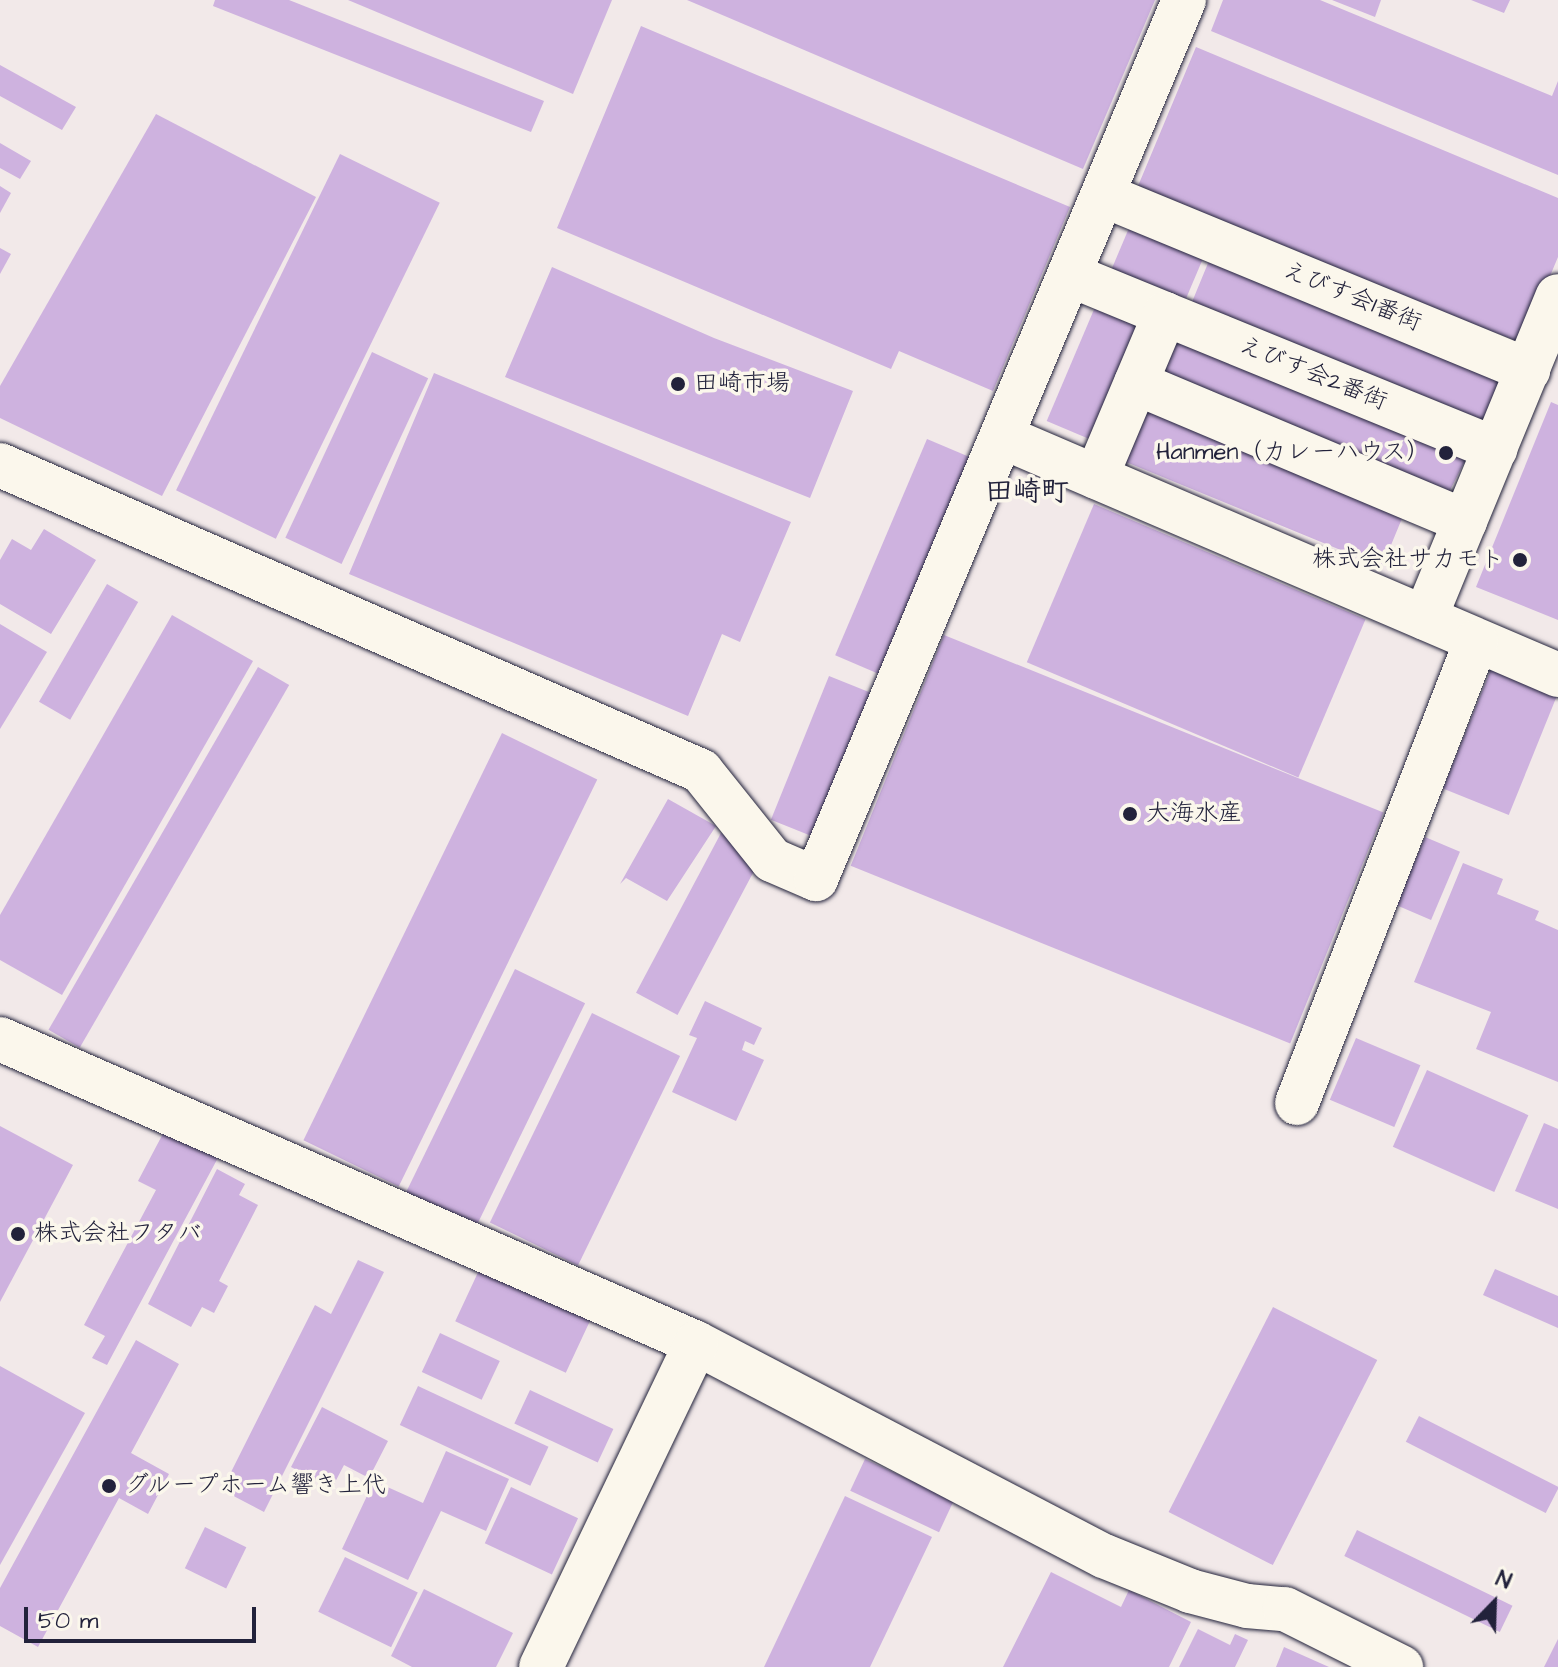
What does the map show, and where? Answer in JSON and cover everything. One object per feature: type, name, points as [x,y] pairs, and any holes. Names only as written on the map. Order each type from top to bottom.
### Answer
[{"type":"street","points":[[0,465],[701,771],[772,860],[816,879],[1184,0]]},
{"type":"street","name":"えびす会1番街","points":[[1103,195],[1528,370]]},
{"type":"street","name":"えびす会2番街","points":[[1070,275],[1495,449]]},
{"type":"street","points":[[1425,618],[1558,296]]},
{"type":"street","points":[[1096,477],[1146,387],[1175,318]]},
{"type":"street","points":[[1146,387],[1465,521]]},
{"type":"street","points":[[1003,437],[1558,675]]},
{"type":"street","points":[[1297,1103],[1476,642]]},
{"type":"street","points":[[0,1039],[696,1343],[1104,1556],[1190,1591],[1247,1606],[1285,1609],[1401,1667]]},
{"type":"street","points":[[541,1667],[696,1343]]},
{"type":"building","points":[[215,0],[289,0],[544,101],[531,132],[213,6]]},
{"type":"building","points":[[348,0],[612,0],[573,94]]},
{"type":"building","points":[[687,0],[1155,0],[1083,169]]},
{"type":"building","points":[[1223,0],[1320,0],[1552,96],[1558,81],[1558,175],[1211,31]]},
{"type":"building","points":[[1332,0],[1381,0],[1375,17]]},
{"type":"building","points":[[1471,0],[1510,0],[1504,13]]},
{"type":"building","points":[[641,26],[1070,207],[993,391],[899,351],[891,369],[557,228]]},
{"type":"building","points":[[1196,47],[1558,198],[1558,257],[1522,343],[1494,332],[1480,367],[1504,377],[1485,422],[1448,494],[1417,482],[1382,567],[1126,462],[1225,222],[1138,186]]},
{"type":"building","points":[[0,65],[76,107],[62,130],[0,96]]},
{"type":"building","points":[[156,114],[316,197],[162,496],[0,418],[0,386]]},
{"type":"building","points":[[0,143],[31,161],[20,179],[0,168]]},
{"type":"building","points":[[340,154],[440,203],[276,539],[176,490]]},
{"type":"building","points":[[0,186],[11,193],[0,213]]},
{"type":"building","points":[[1132,221],[1206,252],[1181,311],[1107,280]]},
{"type":"building","points":[[0,248],[11,254],[0,274]]},
{"type":"building","name":"田崎市場","points":[[552,267],[714,338],[853,391],[810,498],[505,377]]},
{"type":"building","points":[[1101,293],[1151,314],[1096,442],[1047,421]]},
{"type":"building","points":[[372,352],[428,378],[342,564],[285,538]]},
{"type":"building","points":[[434,373],[791,522],[740,642],[722,634],[688,716],[349,574]]},
{"type":"building","points":[[1551,402],[1558,405],[1558,620],[1476,587]]},
{"type":"building","points":[[927,439],[975,459],[883,676],[835,655]]},
{"type":"building","points":[[1094,504],[1366,619],[1298,778],[1027,662]]},
{"type":"building","points":[[44,529],[96,560],[51,634],[0,604],[0,560],[12,539],[31,550]]},
{"type":"building","points":[[107,584],[138,602],[70,720],[39,702]]},
{"type":"building","points":[[172,615],[253,661],[62,995],[0,960],[0,915]]},
{"type":"building","points":[[0,624],[47,652],[0,729]]},
{"type":"building","points":[[944,635],[1383,813],[1290,1043],[851,866]]},
{"type":"building","points":[[258,667],[289,685],[80,1048],[49,1030]]},
{"type":"building","points":[[1492,667],[1558,694],[1509,815],[1443,788]]},
{"type":"building","points":[[829,676],[871,693],[813,837],[771,820]]},
{"type":"building","points":[[502,733],[597,779],[399,1187],[303,1140]]},
{"type":"building","points":[[668,799],[716,826],[667,901],[626,878],[620,884]]},
{"type":"building","points":[[721,833],[762,855],[678,1015],[636,993]]},
{"type":"building","points":[[1425,837],[1460,852],[1431,920],[1396,905]]},
{"type":"building","points":[[1463,863],[1503,879],[1497,894],[1539,911],[1535,920],[1558,930],[1558,1082],[1476,1049],[1491,1012],[1414,982]]},
{"type":"building","points":[[515,969],[585,1003],[473,1233],[403,1199]]},
{"type":"building","points":[[705,1001],[762,1028],[754,1045],[745,1041],[742,1050],[764,1060],[736,1121],[672,1092],[697,1038],[689,1035]]},
{"type":"building","points":[[592,1013],[680,1056],[578,1265],[490,1222]]},
{"type":"building","points":[[1356,1038],[1420,1065],[1394,1127],[1330,1100]]},
{"type":"building","points":[[1427,1070],[1528,1115],[1494,1192],[1393,1147]]},
{"type":"building","points":[[1544,1123],[1558,1129],[1558,1209],[1515,1191]]},
{"type":"building","name":"株式会社フタバ","points":[[0,1126],[73,1165],[0,1302]]},
{"type":"building","points":[[167,1126],[220,1154],[107,1365],[92,1358],[105,1336],[84,1325],[156,1190],[138,1181]]},
{"type":"building","points":[[217,1169],[245,1184],[239,1195],[258,1205],[219,1281],[228,1286],[214,1313],[202,1307],[191,1327],[148,1304]]},
{"type":"building","points":[[358,1260],[384,1272],[264,1512],[222,1490],[315,1305],[331,1314]]},
{"type":"building","points":[[481,1266],[592,1318],[566,1373],[455,1321]]},
{"type":"building","points":[[1495,1269],[1558,1296],[1558,1328],[1483,1295]]},
{"type":"building","points":[[1273,1307],[1377,1360],[1273,1565],[1169,1512]]},
{"type":"building","points":[[440,1333],[500,1361],[482,1400],[422,1372]]},
{"type":"building","name":"グループホーム響き上代","points":[[136,1340],[179,1364],[131,1453],[169,1474],[148,1514],[119,1498],[38,1647],[0,1626],[0,1588]]},
{"type":"building","points":[[0,1366],[85,1413],[0,1565]]},
{"type":"building","points":[[418,1386],[549,1447],[530,1486],[400,1425]]},
{"type":"building","points":[[530,1390],[613,1429],[598,1462],[514,1424]]},
{"type":"building","points":[[322,1407],[388,1441],[369,1478],[344,1465],[332,1488],[291,1467]]},
{"type":"building","points":[[1419,1416],[1558,1487],[1546,1513],[1406,1442]]},
{"type":"building","points":[[446,1451],[509,1479],[486,1531],[441,1511],[408,1580],[342,1549],[374,1481],[423,1503]]},
{"type":"building","points":[[865,1459],[954,1500],[939,1532],[850,1491]]},
{"type":"building","points":[[511,1487],[578,1518],[552,1574],[485,1543]]},
{"type":"building","points":[[845,1496],[932,1537],[870,1667],[764,1667]]},
{"type":"building","points":[[205,1527],[246,1547],[226,1589],[185,1568]]},
{"type":"building","points":[[1357,1530],[1512,1606],[1500,1632],[1344,1556]]},
{"type":"building","points":[[345,1557],[418,1593],[391,1647],[318,1612]]},
{"type":"building","points":[[1051,1572],[1121,1607],[1129,1590],[1191,1622],[1169,1667],[1003,1667]]},
{"type":"building","points":[[424,1589],[513,1633],[496,1667],[412,1667],[391,1656]]},
{"type":"building","points":[[1198,1629],[1230,1645],[1235,1634],[1248,1640],[1235,1667],[1179,1667]]},
{"type":"building","points":[[1558,1639],[1558,1667],[1544,1667]]},
{"type":"building","points":[[1284,1647],[1329,1667],[1276,1667]]},
{"type":"place","name":"田崎市場","points":[[678,384]]},
{"type":"place","name":"Hanmen（カレーハウス）","points":[[1446,453]]},
{"type":"place","name":"株式会社サカモト","points":[[1520,560]]},
{"type":"place","name":"大海水産","points":[[1130,814]]},
{"type":"place","name":"株式会社フタバ","points":[[18,1234]]},
{"type":"place","name":"グループホーム響き上代","points":[[109,1486]]},
{"type":"district","name":"田崎町","points":[[1027,492]]}]
